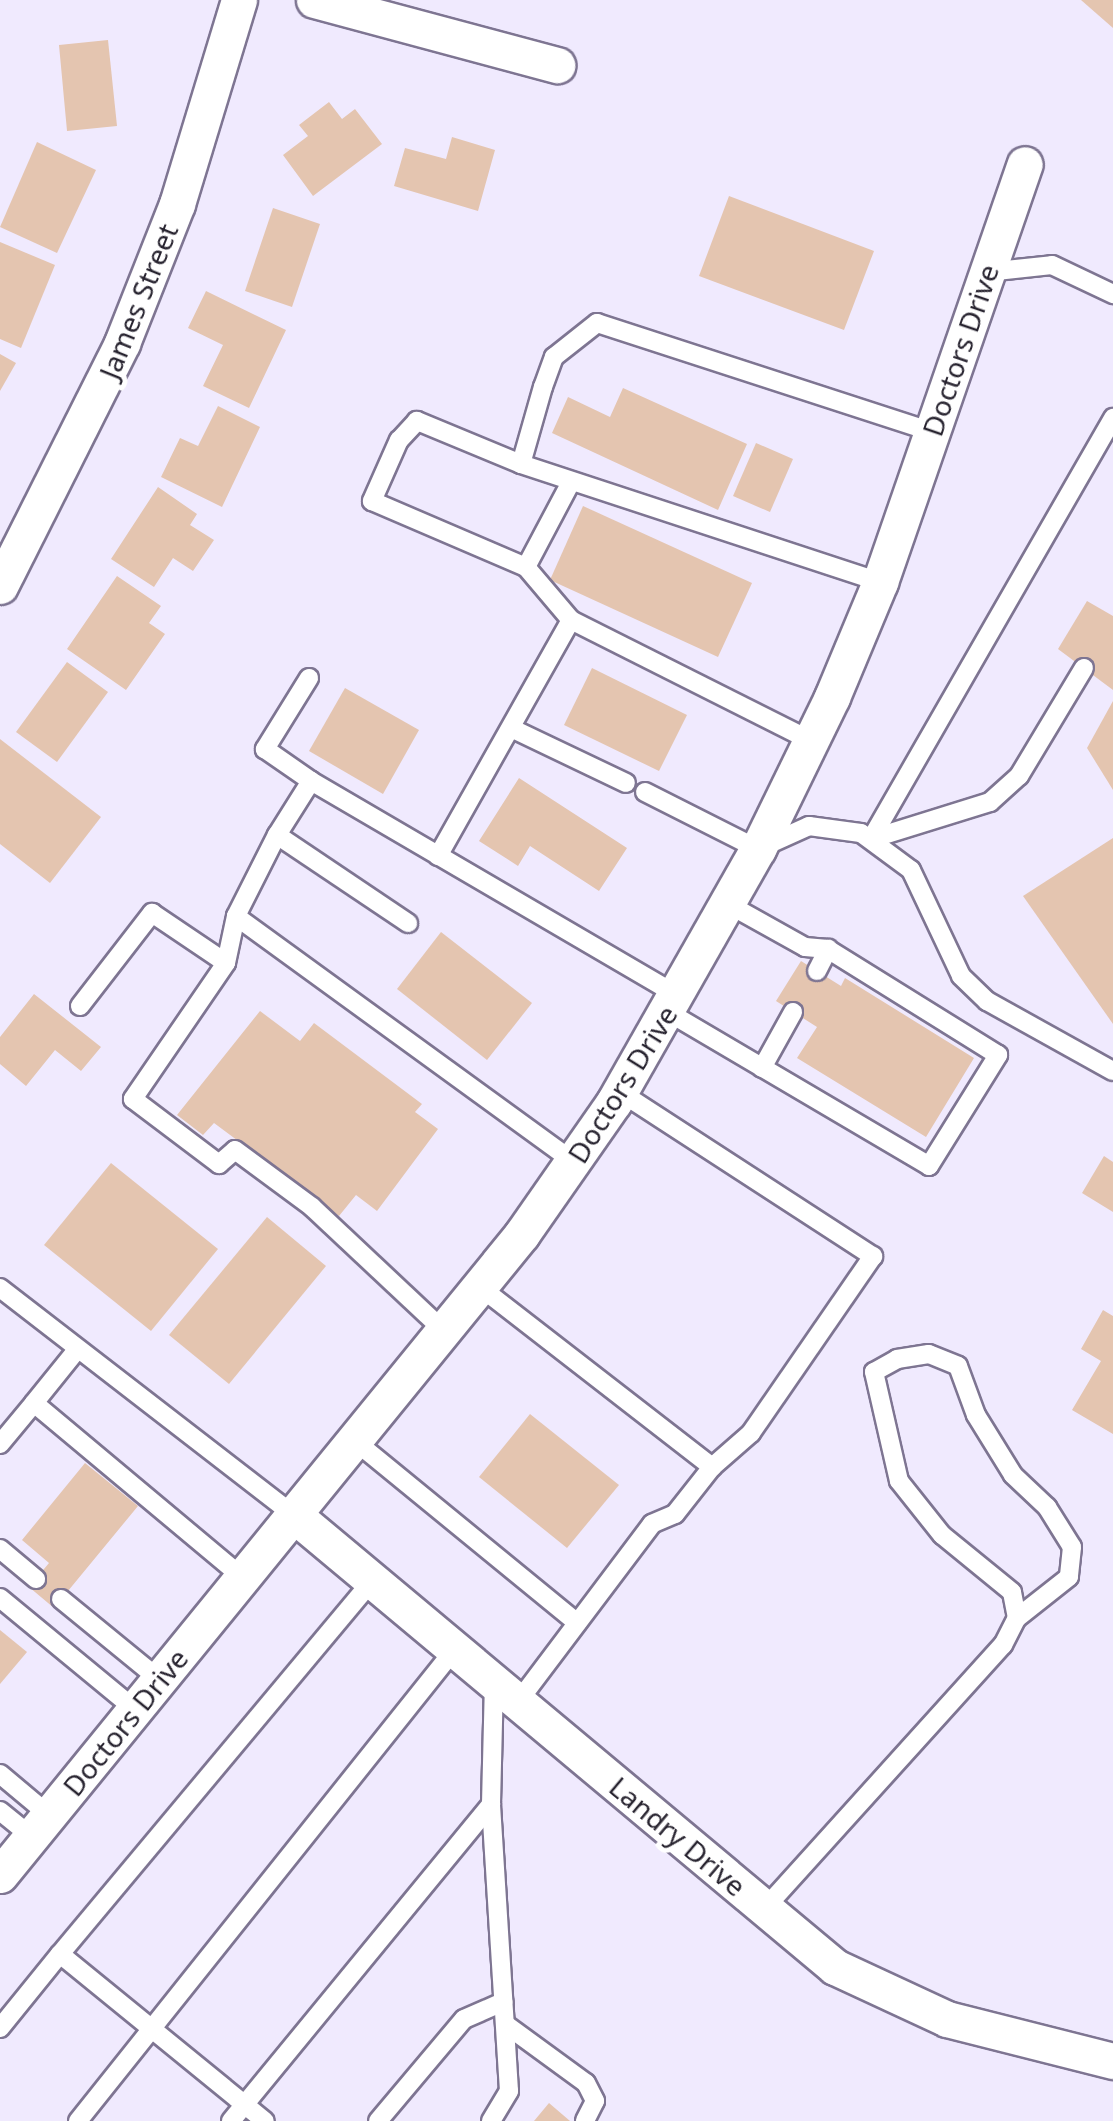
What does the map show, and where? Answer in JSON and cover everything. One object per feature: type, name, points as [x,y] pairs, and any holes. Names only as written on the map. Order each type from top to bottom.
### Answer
[{"type":"street","name":"James Street","points":[[0,586],[122,343],[176,204],[239,0]]},
{"type":"street","points":[[314,0],[557,65]]},
{"type":"street","name":"Doctors Drive","points":[[0,1875],[480,1286],[574,1162],[673,1004],[812,741],[880,582],[1025,164]]},
{"type":"street","name":"Landry Drive","points":[[294,1515],[836,1967],[893,1999],[1004,2037],[1113,2061]]},
{"type":"lane","points":[[987,272],[1030,262],[1052,265],[1113,294]]},
{"type":"lane","points":[[521,464],[554,357],[596,324],[932,432]]},
{"type":"lane","points":[[871,839],[1113,418]]},
{"type":"lane","points":[[812,741],[571,620],[526,567],[372,501],[399,440],[417,420],[571,482],[880,582]]},
{"type":"lane","points":[[526,567],[571,482]]},
{"type":"lane","points":[[438,856],[513,730],[571,620]]},
{"type":"lane","points":[[871,839],[990,802],[1019,776],[1084,668]]},
{"type":"lane","points":[[309,678],[266,749],[311,782],[438,856],[673,1004],[762,1068],[929,1166],[998,1055],[828,949],[804,947],[728,904]]},
{"type":"lane","points":[[513,730],[626,783]]},
{"type":"lane","points":[[311,782],[277,836],[236,916],[226,963],[133,1098],[219,1164],[236,1150],[312,1207],[444,1331]]},
{"type":"lane","points":[[645,792],[758,848],[809,826],[844,826],[871,839],[911,870],[961,976],[987,1001],[1113,1071]]},
{"type":"lane","points":[[277,836],[408,923]]},
{"type":"lane","points":[[80,1006],[152,912],[226,963]]},
{"type":"lane","points":[[236,916],[574,1162]]},
{"type":"lane","points":[[817,971],[828,949]]},
{"type":"lane","points":[[762,1068],[793,1012]]},
{"type":"lane","points":[[491,2121],[509,2091],[491,1804],[505,1694],[578,1623],[652,1524],[674,1514],[712,1467],[751,1433],[873,1256],[620,1092]]},
{"type":"lane","points":[[480,1286],[712,1467]]},
{"type":"lane","points":[[0,1288],[76,1351],[294,1515]]},
{"type":"lane","points":[[0,1444],[76,1351]]},
{"type":"lane","points":[[765,1908],[1003,1646],[1018,1618],[1069,1577],[1072,1547],[1047,1507],[1013,1476],[976,1415],[958,1366],[929,1354],[897,1359],[874,1372],[898,1480],[942,1535],[1012,1592],[1018,1618]]},
{"type":"lane","points":[[34,1403],[243,1578]]},
{"type":"lane","points":[[355,1441],[578,1623]]},
{"type":"lane","points":[[0,1548],[36,1579]]},
{"type":"lane","points":[[0,2028],[372,1581]]},
{"type":"lane","points":[[0,1598],[136,1710]]},
{"type":"lane","points":[[60,1598],[160,1680]]},
{"type":"lane","points":[[78,2121],[454,1650]]},
{"type":"lane","points":[[0,1774],[41,1826]]},
{"type":"lane","points":[[231,2121],[491,1804]]},
{"type":"lane","points":[[0,1811],[41,1826]]},
{"type":"lane","points":[[60,1954],[265,2121]]},
{"type":"lane","points":[[378,2121],[464,2020],[503,2002]]},
{"type":"lane","points":[[504,2024],[586,2083],[595,2101],[584,2121]]},
{"type":"building","points":[[1081,0],[1113,0],[1113,28]]},
{"type":"building","points":[[108,40],[117,126],[67,131],[59,45]]},
{"type":"building","points":[[329,102],[342,119],[355,109],[382,144],[313,196],[283,155],[308,136],[299,125]]},
{"type":"building","points":[[452,137],[495,150],[478,211],[394,186],[405,148],[446,159]]},
{"type":"building","points":[[37,142],[96,170],[57,253],[0,227]]},
{"type":"building","points":[[729,196],[874,251],[844,330],[699,276]]},
{"type":"building","points":[[273,208],[320,224],[292,307],[245,291]]},
{"type":"building","points":[[0,242],[55,265],[21,348],[0,339]]},
{"type":"building","points":[[206,291],[286,330],[249,408],[203,386],[223,345],[188,328]]},
{"type":"building","points":[[0,354],[16,363],[0,391]]},
{"type":"building","points":[[623,388],[747,444],[718,510],[552,433],[568,397],[610,417]]},
{"type":"building","points":[[218,406],[260,427],[222,507],[161,477],[180,438],[198,446]]},
{"type":"building","points":[[756,443],[793,459],[770,512],[733,496]]},
{"type":"building","points":[[158,487],[197,514],[190,525],[214,540],[193,571],[173,558],[154,587],[111,559]]},
{"type":"building","points":[[583,506],[752,583],[718,657],[550,580]]},
{"type":"building","points":[[117,576],[161,606],[149,623],[165,634],[126,690],[67,649]]},
{"type":"building","points":[[1087,601],[1113,616],[1113,690],[1058,649]]},
{"type":"building","points":[[67,662],[108,692],[57,762],[16,732]]},
{"type":"building","points":[[592,668],[687,715],[659,771],[564,725]]},
{"type":"building","points":[[345,688],[419,730],[383,794],[309,751]]},
{"type":"building","points":[[1113,701],[1113,790],[1087,748]]},
{"type":"building","points":[[0,739],[101,817],[50,883],[0,844]]},
{"type":"building","points":[[519,778],[627,848],[599,891],[530,846],[518,866],[479,841]]},
{"type":"building","points":[[1113,838],[1113,1024],[1023,896]]},
{"type":"building","points":[[441,932],[532,1003],[487,1060],[397,989]]},
{"type":"building","points":[[801,961],[841,986],[845,978],[974,1058],[926,1137],[797,1058],[817,1027],[776,1001]]},
{"type":"building","points":[[34,994],[101,1047],[81,1071],[55,1050],[26,1086],[0,1064],[0,1037]]},
{"type":"building","points":[[260,1011],[300,1041],[314,1023],[422,1104],[415,1112],[438,1129],[377,1211],[356,1195],[339,1216],[214,1123],[203,1135],[177,1115]]},
{"type":"building","points":[[1104,1156],[1113,1162],[1113,1212],[1082,1193]]},
{"type":"building","points":[[111,1163],[218,1249],[151,1331],[44,1245]]},
{"type":"building","points":[[267,1217],[326,1266],[229,1384],[169,1335]]},
{"type":"building","points":[[1103,1310],[1113,1316],[1113,1434],[1072,1410],[1101,1361],[1081,1349]]},
{"type":"building","points":[[530,1414],[619,1485],[567,1548],[479,1477]]},
{"type":"building","points":[[85,1463],[138,1506],[54,1608],[29,1587],[49,1563],[22,1540]]},
{"type":"building","points":[[0,1630],[27,1652],[0,1684]]},
{"type":"building","points":[[549,2103],[570,2121],[534,2121]]}]
